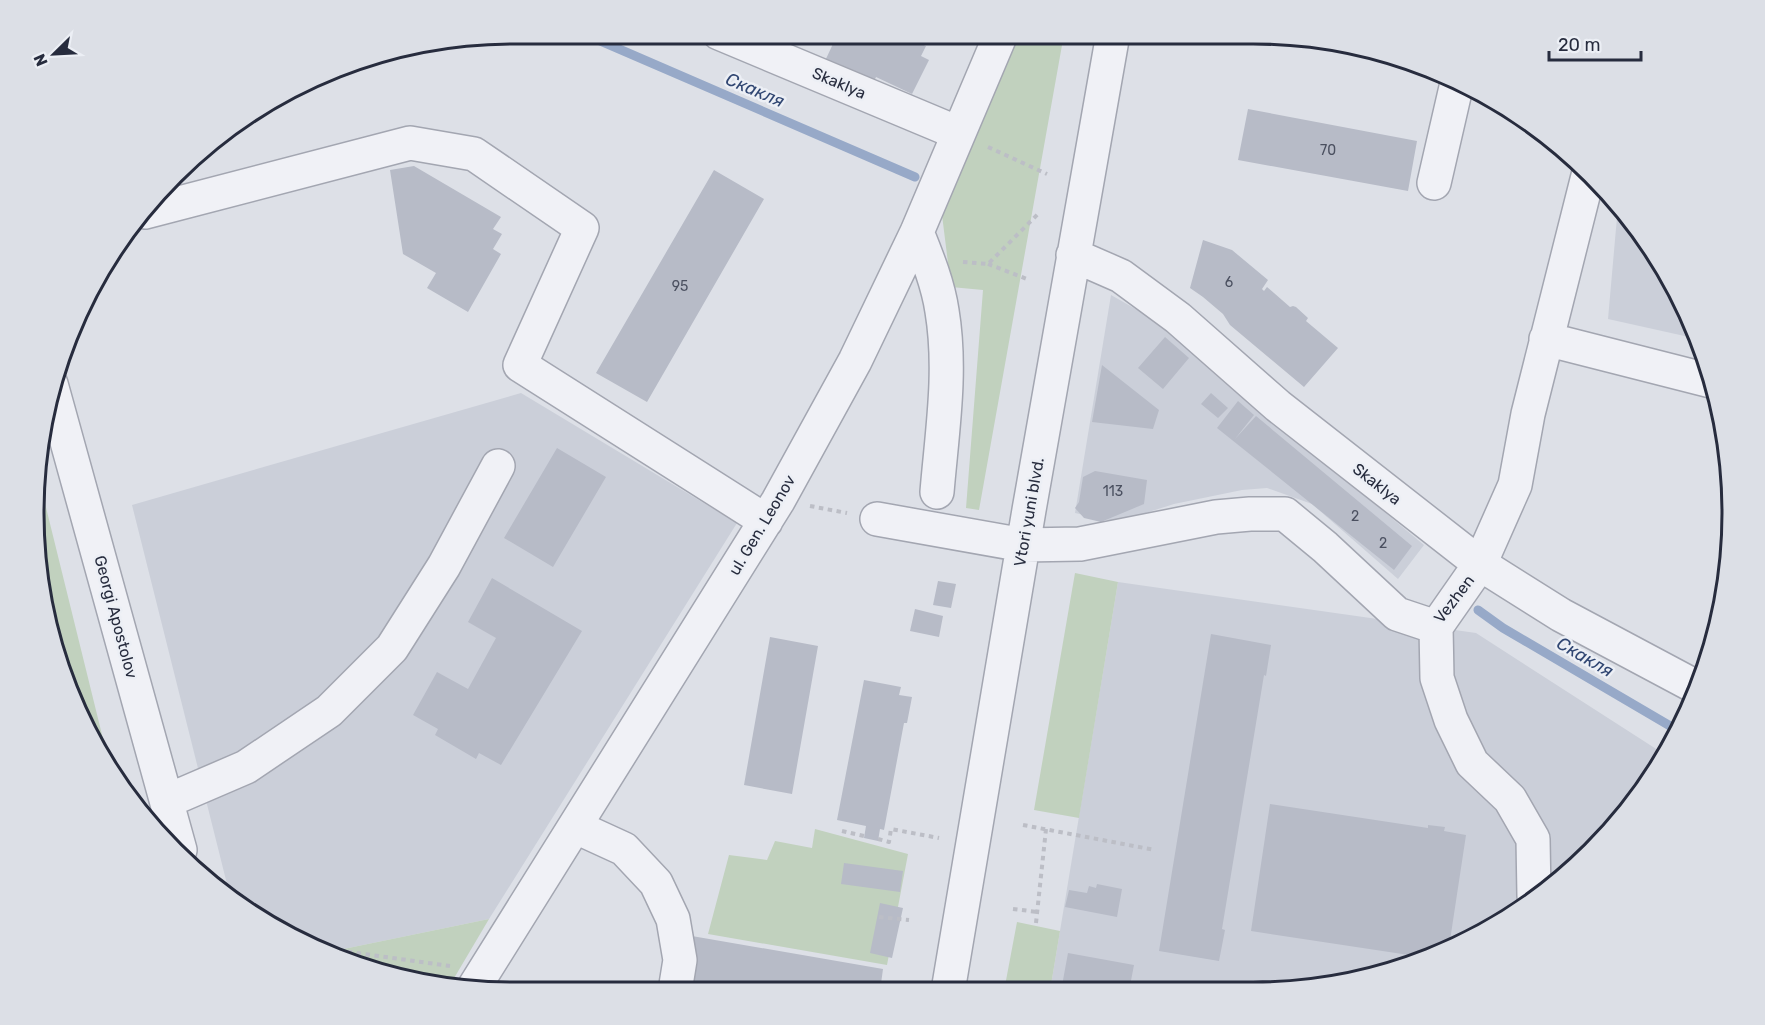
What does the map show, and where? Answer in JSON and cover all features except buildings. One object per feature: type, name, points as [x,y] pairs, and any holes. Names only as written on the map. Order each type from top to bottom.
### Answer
[{"type":"street","name":"Skaklya","points":[[745,44],[958,133]]},
{"type":"street","name":"ul. Gen. Leonov","points":[[478,980],[772,511],[855,361],[916,231],[997,44]]},
{"type":"street","name":"Vtori yuni blvd.","points":[[950,982],[1023,545],[1111,44]]},
{"type":"street","points":[[1434,183],[1455,90]]},
{"type":"street","points":[[154,210],[410,143],[474,154],[582,228],[520,365],[772,511]]},
{"type":"street","name":"Vezhen","points":[[877,519],[1023,545],[1080,544],[1216,517],[1285,514],[1325,547],[1397,614],[1437,627],[1480,564],[1515,485],[1528,414],[1586,183]]},
{"type":"street","points":[[916,231],[942,310],[948,364],[937,492]]},
{"type":"street","name":"Skaklya","points":[[1073,255],[1121,276],[1178,318],[1278,406],[1480,564],[1561,615],[1689,683]]},
{"type":"street","points":[[1546,339],[1702,379]]},
{"type":"street","name":"Georgi Apostolov","points":[[56,404],[177,840]]},
{"type":"street","points":[[167,801],[246,767],[329,711],[392,648],[444,566],[498,466]]},
{"type":"street","points":[[1437,627],[1437,678],[1451,720],[1472,763],[1510,799],[1533,839],[1534,888]]},
{"type":"street","points":[[576,827],[624,849],[656,883],[673,919],[680,960],[676,982]]},
{"type":"path","points":[[958,133],[1047,174]]},
{"type":"path","points":[[988,264],[1038,214]]},
{"type":"path","points":[[934,280],[951,261],[988,264],[1027,279]]},
{"type":"path","points":[[772,511],[877,519]]},
{"type":"path","points":[[1023,825],[1155,850]]},
{"type":"path","points":[[878,839],[889,842],[891,829],[939,838]]},
{"type":"path","points":[[1036,923],[1046,829]]},
{"type":"path","points":[[842,831],[864,836]]},
{"type":"path","points":[[1013,909],[1038,912]]},
{"type":"path","points":[[879,917],[909,920]]},
{"type":"path","points":[[358,956],[474,979]]},
{"type":"shaded area","points":[[1617,217],[1659,278],[1687,337],[1608,319]]},
{"type":"shaded area","points":[[1111,295],[1176,332],[1298,440],[1424,545],[1398,579],[1312,504],[1267,488],[1242,490],[1174,504],[1117,522],[1075,513]]},
{"type":"shaded area","points":[[521,393],[737,523],[489,919],[342,949],[278,919],[227,885],[132,505]]},
{"type":"shaded area","points":[[1118,582],[1476,633],[1657,750],[1625,798],[1605,822],[1562,865],[1538,885],[1487,919],[1432,946],[1374,966],[1283,980],[1051,982]]},
{"type":"green space","points":[[1011,44],[1062,44],[979,510],[966,508],[983,290],[951,287],[941,207]]},
{"type":"green space","points":[[44,501],[104,743],[79,692],[59,634],[48,574]]},
{"type":"green space","points":[[1075,573],[1118,582],[1079,818],[1034,810]]},
{"type":"green space","points":[[815,829],[908,854],[887,965],[708,934],[729,855],[767,860],[775,841],[812,848]]},
{"type":"green space","points":[[489,919],[455,977],[391,966],[342,949]]},
{"type":"green space","points":[[1017,922],[1060,931],[1052,982],[1006,982]]},
{"type":"waterway","name":"Скакля","points":[[607,44],[915,177]]},
{"type":"waterway","name":"Скакля","points":[[1478,610],[1503,628],[1670,726]]}]
